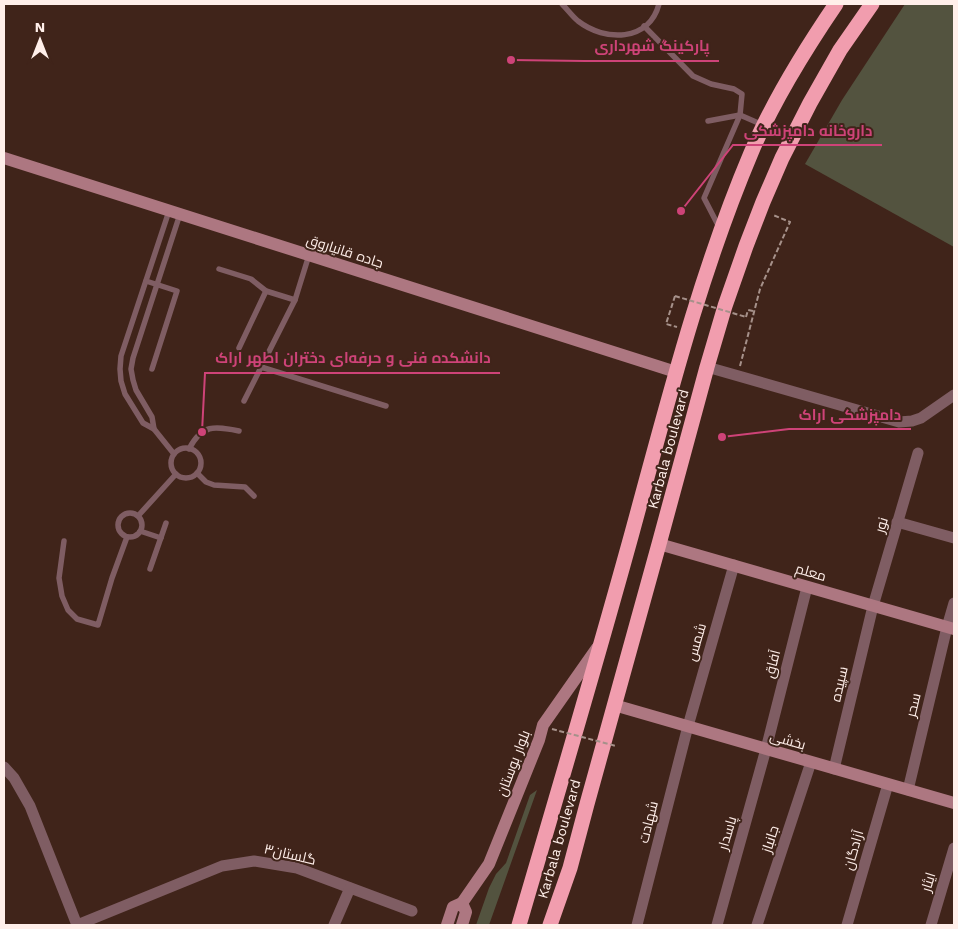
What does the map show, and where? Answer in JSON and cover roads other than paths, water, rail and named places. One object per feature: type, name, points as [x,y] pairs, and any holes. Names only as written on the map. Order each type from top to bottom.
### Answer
[{"type":"highway","name":"Karbala boulevard","points":[[519,925],[603,640],[676,372],[705,277],[751,152],[800,60],[836,4]]},
{"type":"highway","name":"Karbala boulevard","points":[[550,925],[570,868],[725,306],[746,246],[782,158],[840,50],[872,4]]},
{"type":"street","name":"جاده قانیاروق","points":[[4,158],[676,372]]},
{"type":"street","points":[[707,367],[899,422],[921,418],[954,395]]},
{"type":"street","name":"نور","points":[[873,606],[918,453]]},
{"type":"street","points":[[897,522],[954,538]]},
{"type":"street","name":"معلم","points":[[659,544],[950,628]]},
{"type":"street","name":"شمس","points":[[688,726],[734,565]]},
{"type":"street","name":"آفاق","points":[[766,749],[807,587]]},
{"type":"street","name":"سحر","points":[[908,790],[950,628],[954,603]]},
{"type":"street","name":"سپیده","points":[[834,769],[873,606]]},
{"type":"street","name":"بلوار بوستان","points":[[447,925],[453,907],[462,903],[489,864],[539,740],[543,725],[603,640]]},
{"type":"street","name":"بخشی","points":[[614,705],[954,803]]},
{"type":"street","name":"شهادت","points":[[636,925],[688,726]]},
{"type":"street","name":"پاسدار","points":[[717,925],[766,749]]},
{"type":"street","name":"جانباز","points":[[757,925],[810,762]]},
{"type":"street","points":[[4,766],[14,778],[30,806],[77,925]]},
{"type":"street","name":"آزادگان","points":[[847,925],[888,784]]},
{"type":"street","name":"ایثار","points":[[931,925],[954,848]]},
{"type":"street","name":"گلستان۳","points":[[77,925],[222,866],[254,861],[297,868],[412,912]]},
{"type":"street","points":[[334,925],[350,888]]},
{"type":"street","points":[[462,903],[466,912],[462,925]]},
{"type":"lane","points":[[562,4],[578,21],[597,32],[612,35],[627,35],[637,32],[652,18],[659,4]]},
{"type":"lane","points":[[644,26],[693,76],[711,84],[734,88],[742,94],[740,115],[704,198],[721,231]]},
{"type":"lane","points":[[708,121],[740,115],[764,126]]},
{"type":"lane","points":[[174,212],[146,281],[121,356],[120,369],[125,394],[143,423],[154,429],[174,454]]},
{"type":"lane","points":[[154,429],[152,418],[136,390],[131,369],[157,285],[174,212]]},
{"type":"lane","points":[[244,401],[295,300],[309,255]]},
{"type":"lane","points":[[219,269],[251,279],[266,291],[295,300]]},
{"type":"lane","points":[[146,281],[177,291],[152,369]]},
{"type":"lane","points":[[239,348],[266,291]]},
{"type":"lane","points":[[261,367],[386,406]]},
{"type":"lane","points":[[120,369],[131,369]]},
{"type":"lane","points":[[189,449],[194,438],[204,430],[220,427],[239,431]]},
{"type":"lane","points":[[189,449],[198,454],[200,467],[192,477],[185,478],[176,474],[171,466],[171,459],[180,450],[189,449]]},
{"type":"lane","points":[[197,473],[206,482],[214,485],[245,487],[254,496]]},
{"type":"lane","points":[[138,516],[176,474]]},
{"type":"lane","points":[[126,514],[138,516],[142,522],[140,531],[134,537],[127,537],[122,534],[118,529],[121,517],[126,514]]},
{"type":"lane","points":[[150,569],[166,523]]},
{"type":"lane","points":[[140,531],[161,538]]},
{"type":"lane","points":[[64,542],[59,578],[62,596],[68,610],[77,619],[98,626],[112,578],[127,537]]},
{"type":"place","name":"پارکینگ شهرداری","points":[[511,60]]},
{"type":"place","name":"داروخانه دامپزشکی","points":[[681,211]]},
{"type":"place","name":"دانشکده فنی و حرفه‌ای دختران اطهر اراک","points":[[202,432]]},
{"type":"place","name":"دامپزشکی اراک","points":[[722,437]]}]
